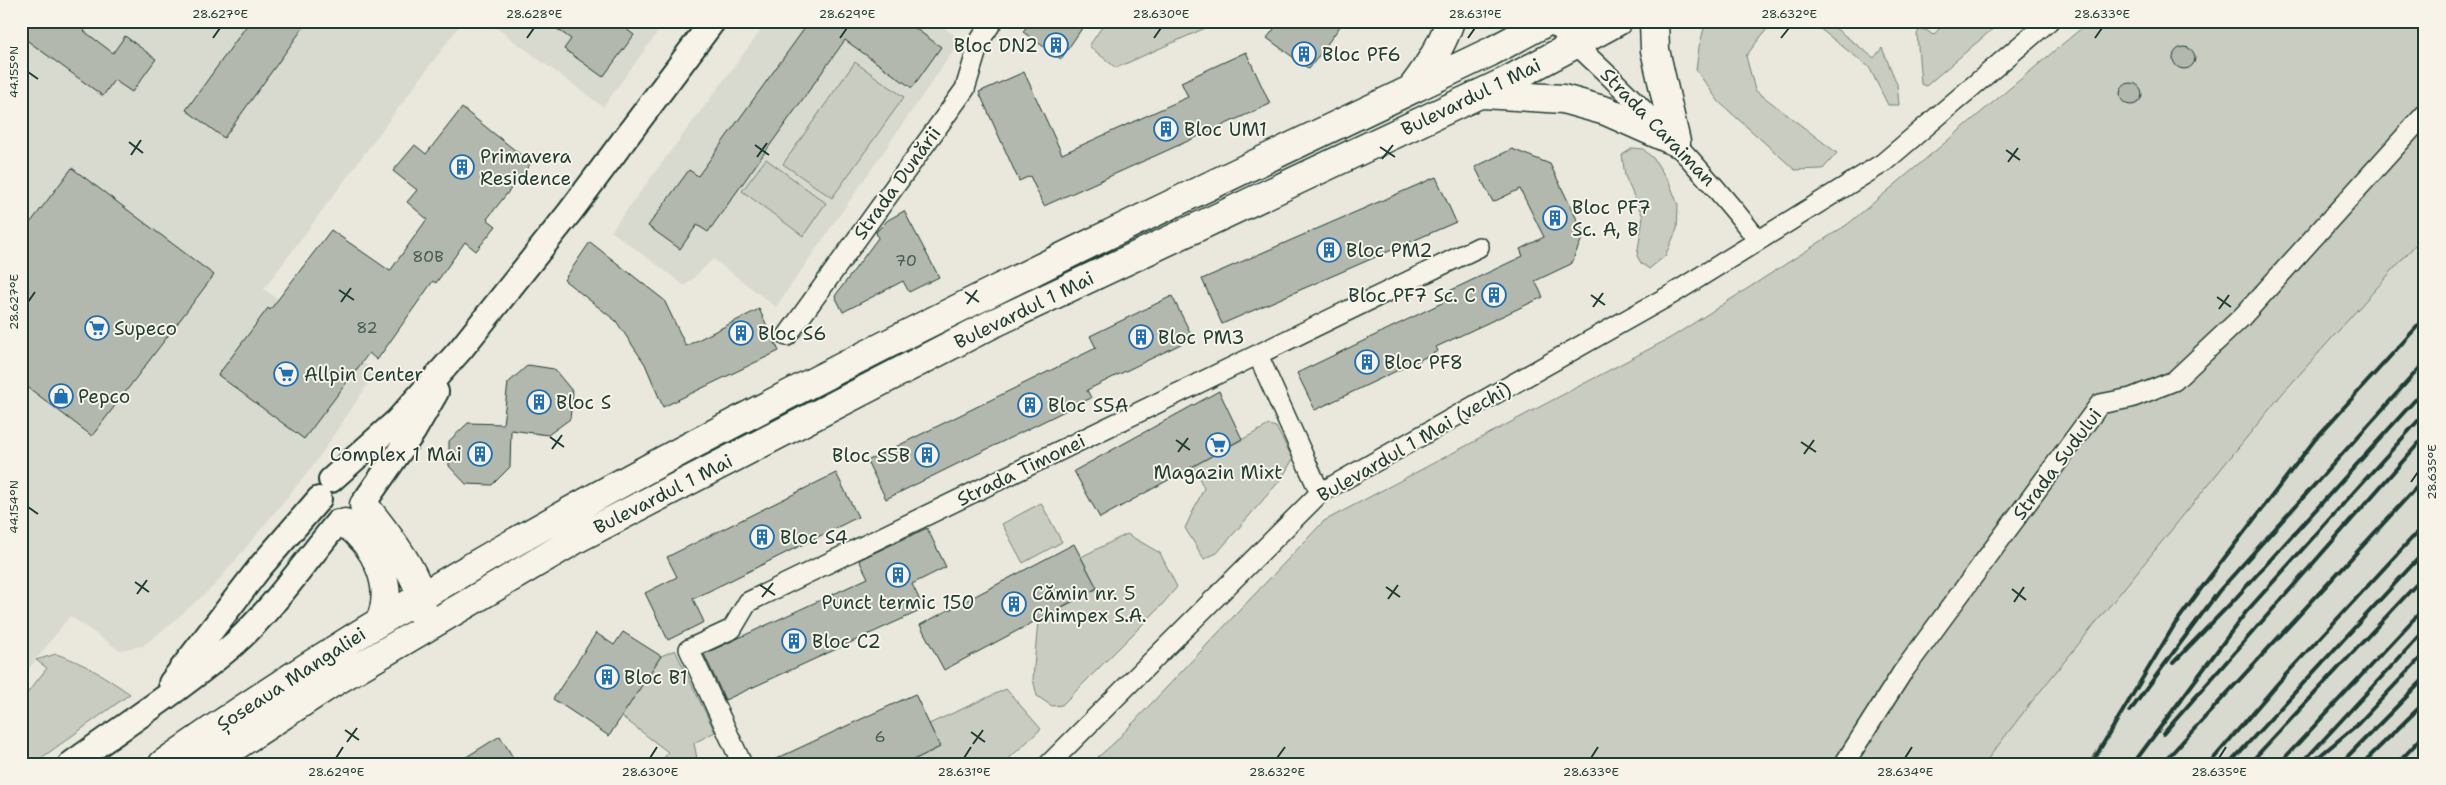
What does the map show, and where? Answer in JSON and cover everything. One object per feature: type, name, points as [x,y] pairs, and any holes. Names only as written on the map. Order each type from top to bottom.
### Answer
[{"type":"main road","points":[[1412,89],[1433,59],[1444,39],[1450,21]]},
{"type":"main road","name":"Bulevardul 1 Mai","points":[[422,596],[597,496],[976,298],[1412,89],[1549,21]]},
{"type":"main road","name":"Bulevardul 1 Mai","points":[[440,620],[580,537],[992,324],[1480,94],[1577,45],[1618,21]]},
{"type":"main road","points":[[1654,21],[1655,50],[1676,142]]},
{"type":"main road","points":[[1480,94],[1516,94],[1563,100],[1606,111],[1676,142]]},
{"type":"main road","points":[[329,685],[362,658],[416,622],[422,607],[422,596],[415,578],[353,513]]},
{"type":"main road","points":[[353,513],[366,542],[380,566],[386,603],[380,622]]},
{"type":"main road","name":"Șoseaua Mangaliei","points":[[163,764],[422,596]]},
{"type":"main road","name":"Șoseaua Mangaliei","points":[[208,764],[329,685],[440,620]]},
{"type":"street","points":[[156,702],[261,566],[325,489],[397,421],[461,349],[570,212],[713,21]]},
{"type":"street","name":"Strada Dunării","points":[[787,336],[964,89],[980,40],[993,21]]},
{"type":"street","name":"Strada Caraiman","points":[[1549,21],[1605,69],[1676,142],[1730,203],[1758,240]]},
{"type":"street","name":"Bulevardul 1 Mai (vechi)","points":[[1049,764],[1320,493],[1674,293],[1883,163],[2050,21]]},
{"type":"street","name":"Strada Sudului","points":[[1844,764],[1902,673],[2100,404],[2131,398],[2174,381],[2242,317],[2425,114]]},
{"type":"street","name":"Strada Timonei","points":[[742,764],[689,649],[732,629],[748,602],[1479,248]]},
{"type":"street","points":[[71,764],[235,643],[353,513],[413,432],[461,349]]},
{"type":"street","points":[[1258,354],[1320,493]]},
{"type":"street","points":[[344,478],[356,483],[361,488],[353,513],[326,516],[320,505],[325,489],[344,478]]},
{"type":"shaded area","points":[[21,21],[463,21],[264,289],[376,372],[313,466],[215,585],[143,646],[119,650],[70,616],[21,679],[21,200],[25,195],[21,199]]},
{"type":"shaded area","points":[[487,21],[666,21],[603,107]]},
{"type":"shaded area","points":[[768,21],[935,21],[961,40],[776,307],[713,259],[685,286],[611,231]]},
{"type":"shaded area","points":[[1106,21],[1207,21],[1212,25],[1116,68],[1089,46]]},
{"type":"shaded area","points":[[1706,21],[1773,21],[1746,56],[1755,90],[1837,153],[1823,169],[1795,170],[1719,102],[1696,70],[1699,47]]},
{"type":"shaded area","points":[[1810,21],[1826,21],[1874,58],[1882,48],[1897,84],[1899,105],[1888,105],[1869,67]]},
{"type":"shaded area","points":[[1947,21],[2002,21],[1926,86],[1921,84],[1917,34],[1920,29],[1926,30],[1933,35]]},
{"type":"shaded area","points":[[2090,21],[2425,21],[2425,234],[2282,394],[2029,705],[1984,764],[1090,764],[1113,744],[1324,521],[1672,337],[1848,224]]},
{"type":"shaded area","points":[[2425,21],[2425,764],[1415,764]]},
{"type":"shaded area","points":[[855,62],[904,97],[832,198],[783,164]]},
{"type":"shaded area","points":[[1633,148],[1643,149],[1654,159],[1670,184],[1678,205],[1677,229],[1665,256],[1649,269],[1641,263],[1637,256],[1643,217],[1625,176],[1622,155]]},
{"type":"shaded area","points":[[766,159],[826,203],[803,236],[742,191]]},
{"type":"shaded area","points":[[1269,425],[1276,427],[1293,459],[1282,478],[1217,553],[1204,559],[1185,528],[1204,488],[1193,466]]},
{"type":"shaded area","points":[[1041,503],[1062,542],[1023,563],[1002,524]]},
{"type":"shaded area","points":[[1127,534],[1160,553],[1177,587],[1160,607],[1062,705],[1052,706],[1037,696],[1033,679],[1038,620],[1097,589],[1081,557]]},
{"type":"shaded area","points":[[675,650],[715,732],[694,743],[698,764],[660,764],[668,752],[621,716],[661,656]]},
{"type":"shaded area","points":[[56,654],[104,676],[130,694],[33,764],[21,764],[21,701],[47,668],[36,660]]},
{"type":"shaded area","points":[[1006,689],[1041,729],[1003,764],[905,764],[940,747],[929,724]]},
{"type":"building","points":[[21,21],[92,21],[84,31],[113,53],[125,36],[156,59],[132,92],[114,80],[103,96],[21,36]]},
{"type":"building","points":[[250,21],[308,21],[224,138],[186,110]]},
{"type":"building","points":[[546,21],[616,21],[634,35],[603,77],[564,49],[571,39]]},
{"type":"building","points":[[810,21],[905,21],[941,47],[912,88],[845,40],[708,232],[697,225],[680,249],[648,226],[689,170],[698,176]]},
{"type":"building","name":"Bloc DN2","points":[[1030,21],[1087,21],[1061,59],[1023,32]]},
{"type":"building","name":"Bloc PF6","points":[[1280,21],[1344,21],[1309,69],[1267,38]]},
{"type":"building","points":[[2180,47],[2188,47],[2195,54],[2195,62],[2188,69],[2180,69],[2173,62],[2173,54]]},
{"type":"building","name":"Bloc UM1","points":[[1246,52],[1270,104],[1044,206],[1030,176],[1019,181],[979,92],[1024,72],[1062,154],[1188,97],[1181,82]]},
{"type":"building","points":[[2127,83],[2135,83],[2142,90],[2142,98],[2135,105],[2127,105],[2120,98],[2120,90]]},
{"type":"building","points":[[462,108],[531,163],[487,219],[496,226],[476,251],[465,242],[436,283],[433,281],[377,360],[369,353],[304,439],[218,375],[268,308],[270,310],[331,230],[390,271],[427,219],[407,202],[417,190],[393,171],[415,145],[426,154]]},
{"type":"building","points":[[1512,149],[1550,164],[1584,234],[1571,264],[1535,281],[1543,297],[1436,347],[1438,351],[1315,410],[1297,373],[1448,300],[1445,293],[1523,256],[1520,249],[1544,237],[1520,189],[1493,202],[1475,167]]},
{"type":"building","name":"Supeco","points":[[72,168],[214,275],[92,436],[21,382],[21,235]]},
{"type":"building","name":"Bloc PM2","points":[[1436,177],[1456,222],[1222,324],[1202,279]]},
{"type":"building","points":[[904,211],[939,277],[909,292],[903,281],[843,312],[835,296],[878,238],[876,232],[888,220]]},
{"type":"building","name":"Bloc S6","points":[[590,242],[664,300],[686,346],[759,309],[779,351],[663,407],[645,364],[616,321],[564,280]]},
{"type":"building","points":[[1172,296],[1193,338],[1087,390],[1091,398],[886,499],[867,461],[1096,348],[1090,336]]},
{"type":"building","points":[[528,365],[554,369],[573,392],[570,419],[548,435],[511,430],[510,467],[492,485],[466,484],[449,466],[449,441],[468,423],[503,424],[508,383]]},
{"type":"building","points":[[1219,391],[1242,439],[1100,518],[1074,471]]},
{"type":"building","name":"Bloc S4","points":[[836,473],[858,517],[693,599],[704,622],[668,640],[645,593],[677,577],[667,557]]},
{"type":"building","name":"Bloc C2","points":[[927,528],[946,567],[912,584],[924,609],[725,700],[704,654],[868,578],[859,560]]},
{"type":"building","name":"Cămin nr. 5 Chimpex S.A.","points":[[1074,544],[1097,588],[944,670],[920,625]]},
{"type":"building","name":"Bloc B1","points":[[623,632],[661,656],[609,736],[553,699],[596,633],[614,645]]},
{"type":"building","points":[[915,694],[940,747],[905,764],[765,764]]},
{"type":"building","points":[[500,736],[517,764],[455,764]]},
{"type":"railway","points":[[2091,764],[2175,624],[2206,582],[2317,437],[2425,318]]},
{"type":"railway","points":[[2130,711],[2219,591],[2425,362]]},
{"type":"railway","points":[[2173,663],[2234,600],[2425,389]]},
{"type":"railway","points":[[2133,764],[2246,612],[2425,413]]},
{"type":"railway","points":[[2163,734],[2425,436]]},
{"type":"railway","points":[[2162,764],[2425,478]]},
{"type":"railway","points":[[2209,764],[2279,682],[2425,524]]},
{"type":"railway","points":[[2229,764],[2425,551]]},
{"type":"railway","points":[[2249,764],[2425,575]]},
{"type":"railway","points":[[2279,764],[2425,607]]},
{"type":"railway","points":[[2301,764],[2425,630]]},
{"type":"railway","points":[[2310,764],[2358,724],[2425,653]]},
{"type":"railway","points":[[2340,764],[2425,678]]},
{"type":"railway","points":[[2362,764],[2425,702]]},
{"type":"railway","points":[[2397,764],[2425,734]]},
{"type":"railway","points":[[2419,764],[2425,758]]},
{"type":"place","name":"Bloc DN2","points":[[1056,45]]},
{"type":"place","name":"Bloc PF6","points":[[1304,54]]},
{"type":"place","name":"Bloc UM1","points":[[1166,129]]},
{"type":"place","name":"Primavera Residence","points":[[462,167]]},
{"type":"place","name":"Bloc PF7 Sc. A, B","points":[[1555,218]]},
{"type":"place","name":"Bloc PM2","points":[[1329,250]]},
{"type":"place","name":"Bloc PF7 Sc. C","points":[[1494,295]]},
{"type":"place","name":"Supeco","points":[[97,328]]},
{"type":"place","name":"Bloc S6","points":[[741,333]]},
{"type":"place","name":"Bloc PM3","points":[[1141,337]]},
{"type":"place","name":"Bloc PF8","points":[[1367,362]]},
{"type":"place","name":"Allpin Center","points":[[286,374]]},
{"type":"place","name":"Pepco","points":[[61,396]]},
{"type":"place","name":"Bloc S","points":[[539,402]]},
{"type":"place","name":"Bloc S5A","points":[[1030,405]]},
{"type":"place","name":"Magazin Mixt","points":[[1218,445]]},
{"type":"place","name":"Complex 1 Mai","points":[[480,454]]},
{"type":"place","name":"Bloc S5B","points":[[927,455]]},
{"type":"place","name":"Bloc S4","points":[[762,537]]},
{"type":"place","name":"Punct termic 150","points":[[898,575]]},
{"type":"place","name":"Cămin nr. 5 Chimpex S.A.","points":[[1014,604]]},
{"type":"place","name":"Bloc C2","points":[[794,641]]},
{"type":"place","name":"Bloc B1","points":[[607,677]]}]
